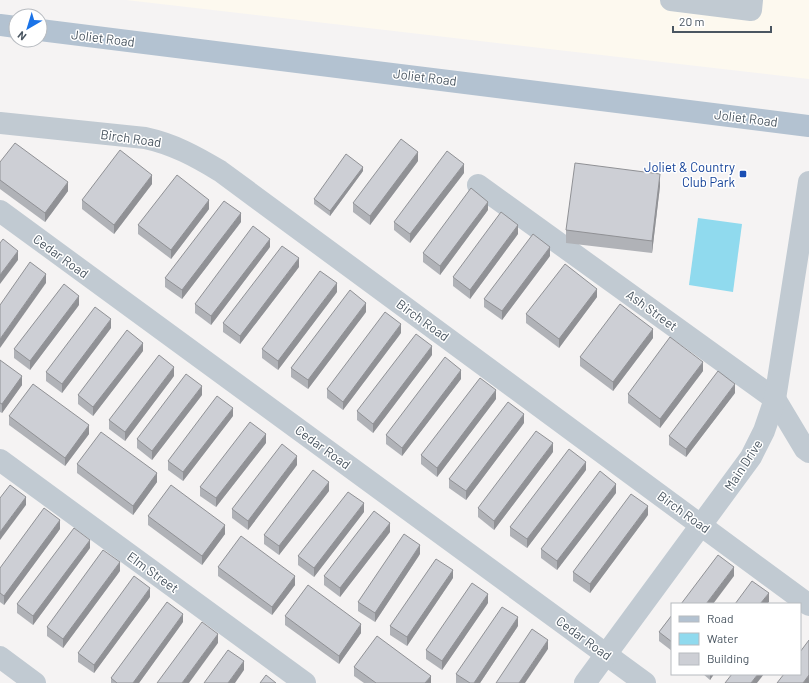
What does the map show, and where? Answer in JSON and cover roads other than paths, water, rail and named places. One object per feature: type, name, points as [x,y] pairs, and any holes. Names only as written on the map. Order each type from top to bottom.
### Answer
[{"type":"main road","name":"Joliet Road","points":[[48,31],[809,126]]},
{"type":"street","points":[[671,0],[751,10],[752,0]]},
{"type":"street","name":"Birch Road","points":[[0,123],[145,138],[165,142],[203,160],[809,605]]},
{"type":"street","name":"Main Drive","points":[[585,683],[751,457],[764,430],[775,399],[809,182]]},
{"type":"street","name":"Ash Street","points":[[478,185],[775,399],[805,449],[809,452]]},
{"type":"street","name":"Cedar Road","points":[[0,211],[645,683]]},
{"type":"street","name":"Elm Street","points":[[0,460],[306,683]]},
{"type":"street","points":[[0,657],[35,683]]},
{"type":"water","points":[[698,218],[742,224],[733,292],[689,285]]},
{"type":"place","name":"Joliet & Country Club Park","points":[[743,174]]}]
